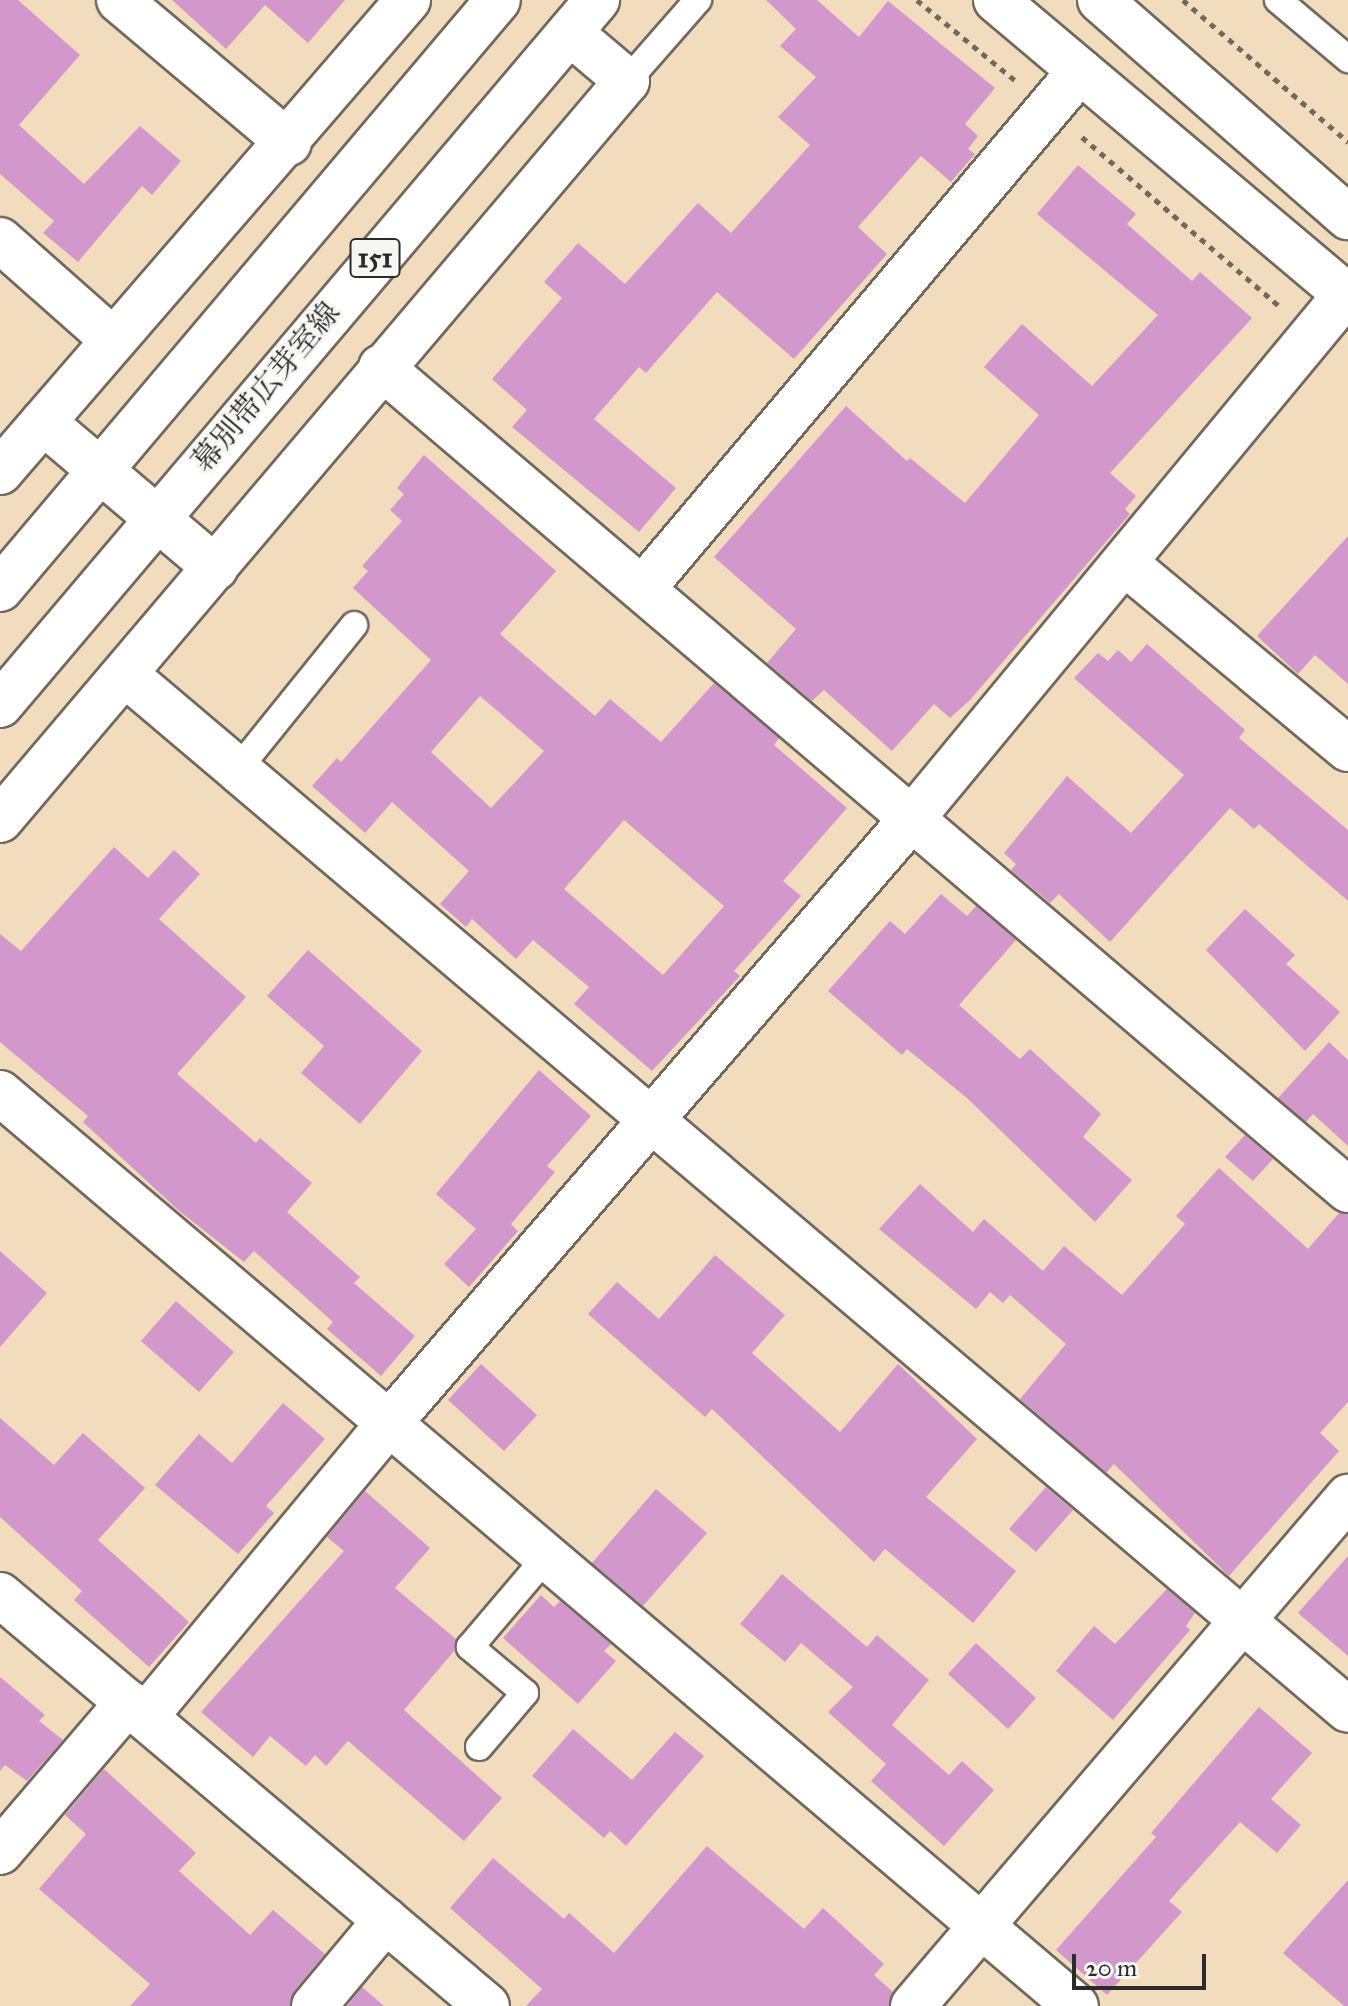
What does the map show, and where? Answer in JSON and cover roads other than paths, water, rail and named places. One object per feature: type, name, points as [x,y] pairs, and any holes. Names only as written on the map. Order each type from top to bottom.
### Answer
[{"type":"street","points":[[119,0],[289,143]]},
{"type":"street","points":[[0,472],[289,143],[408,0]]},
{"type":"street","name":"151","points":[[0,589],[498,0]]},
{"type":"street","name":"幕別帯広芽室線","points":[[0,705],[597,0]]},
{"type":"street","points":[[0,1852],[136,1710],[652,1120],[914,816],[1315,337],[1347,294],[996,0]]},
{"type":"street","points":[[1123,7],[1348,217]]},
{"type":"street","points":[[0,820],[216,568],[381,367],[627,81],[570,33]]},
{"type":"street","points":[[643,588],[1080,71]]},
{"type":"street","points":[[0,240],[113,340]]},
{"type":"street","points":[[381,367],[914,816],[1348,1190]]},
{"type":"street","points":[[43,422],[216,568]]},
{"type":"street","points":[[1126,564],[1348,749]]},
{"type":"street","points":[[126,675],[1348,1710]]},
{"type":"street","points":[[0,1093],[1076,2006]]},
{"type":"street","points":[[913,2006],[1348,1497]]},
{"type":"street","points":[[0,1595],[487,2006]]},
{"type":"street","points":[[314,2006],[386,1920]]},
{"type":"lane","points":[[627,81],[698,0]]},
{"type":"lane","points":[[1278,0],[1348,59]]},
{"type":"lane","points":[[238,769],[354,625]]},
{"type":"lane","points":[[479,1747],[525,1693],[470,1647],[548,1555]]}]
